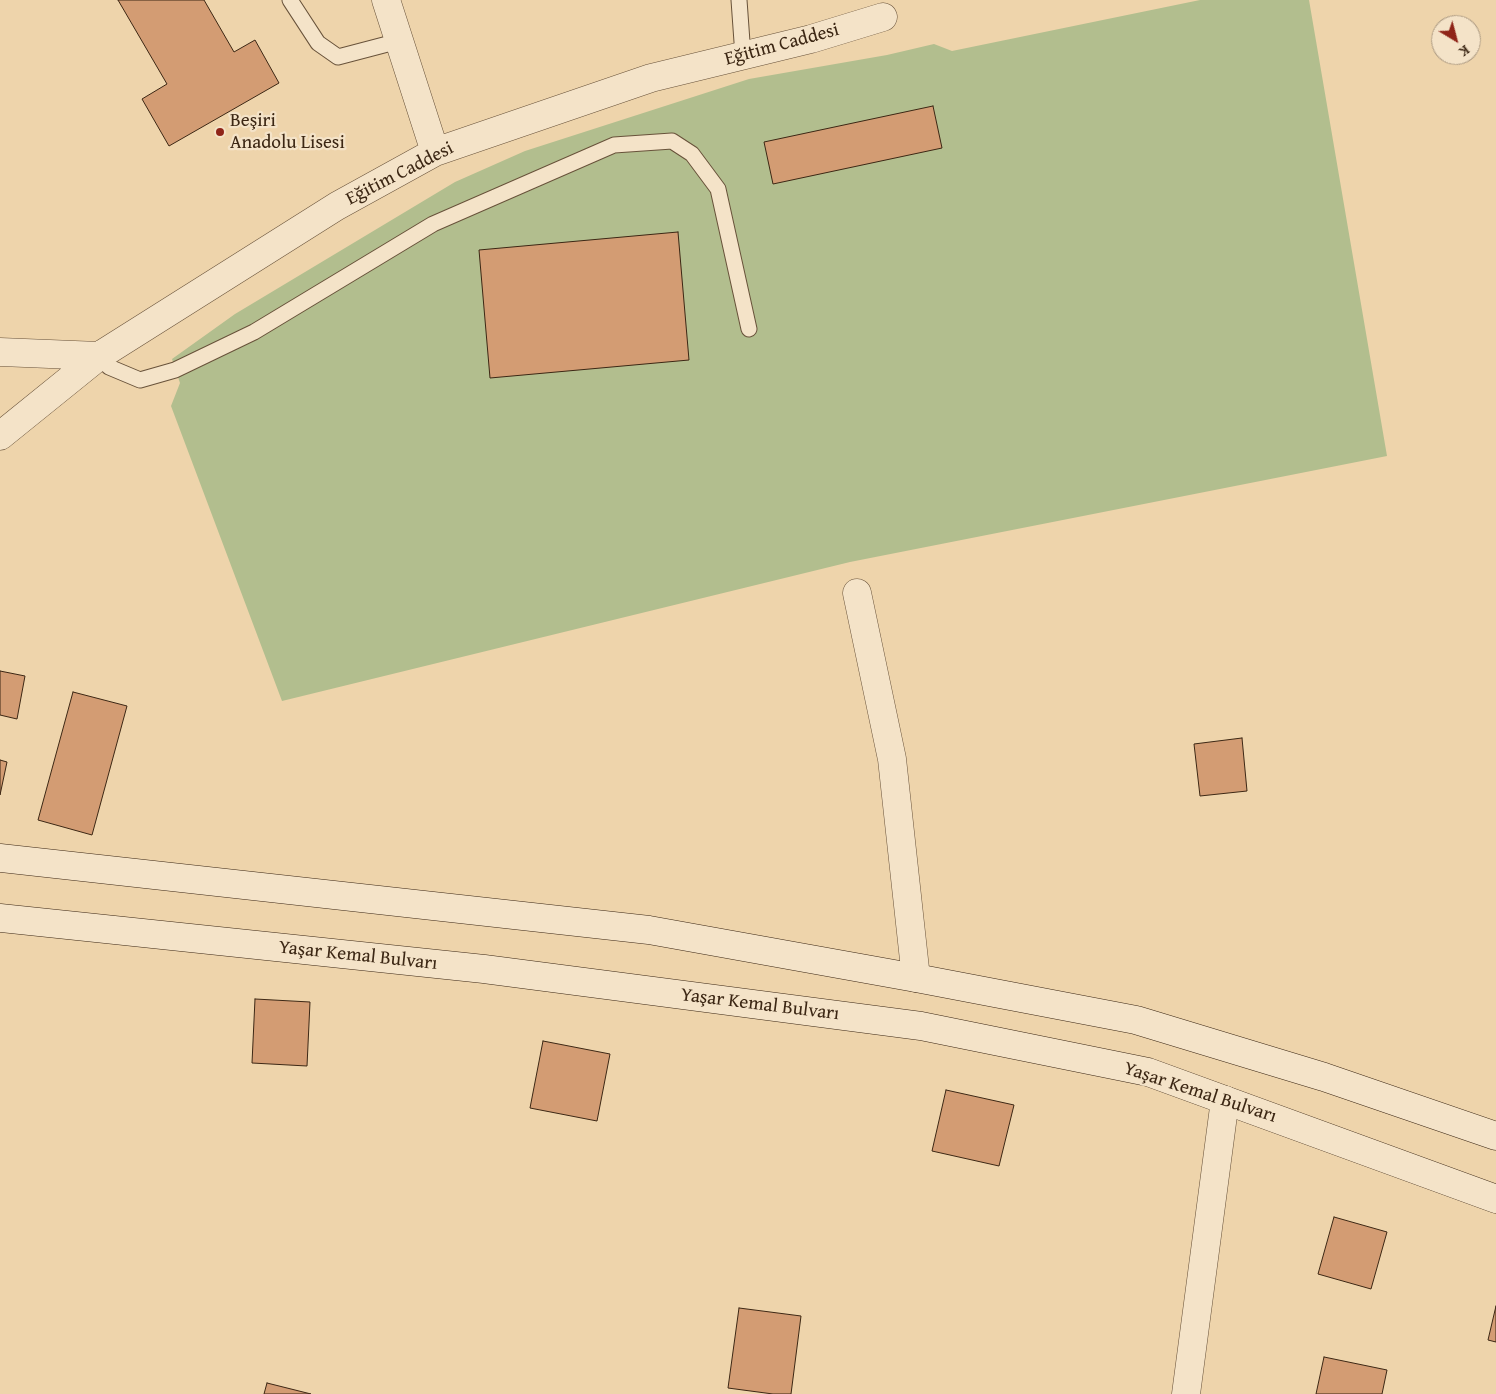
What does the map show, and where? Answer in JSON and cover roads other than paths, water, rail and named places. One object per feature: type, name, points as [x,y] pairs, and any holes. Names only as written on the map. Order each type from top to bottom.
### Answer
[{"type":"main road","points":[[386,0],[435,152]]},
{"type":"main road","name":"Eğitim Caddesi","points":[[0,436],[99,356],[338,206],[435,152],[651,78],[811,39],[882,9]]},
{"type":"main road","points":[[0,352],[99,356]]},
{"type":"main road","points":[[857,593],[892,759],[916,978]]},
{"type":"main road","points":[[0,858],[648,930],[916,978],[1136,1020],[1324,1077],[1496,1136]]},
{"type":"main road","name":"Yaşar Kemal Bulvarı","points":[[0,918],[484,969],[922,1026],[1148,1072],[1496,1199]]},
{"type":"main road","points":[[1186,1394],[1226,1100]]},
{"type":"lane","points":[[290,0],[318,43],[338,57],[399,42]]},
{"type":"lane","points":[[739,0],[743,56]]},
{"type":"lane","points":[[99,356],[109,367],[140,380],[176,370],[254,332],[433,224],[614,145],[672,141],[692,154],[718,189],[750,329]]},
{"type":"place","name":"Beşiri Anadolu Lisesi","points":[[220,132]]}]
